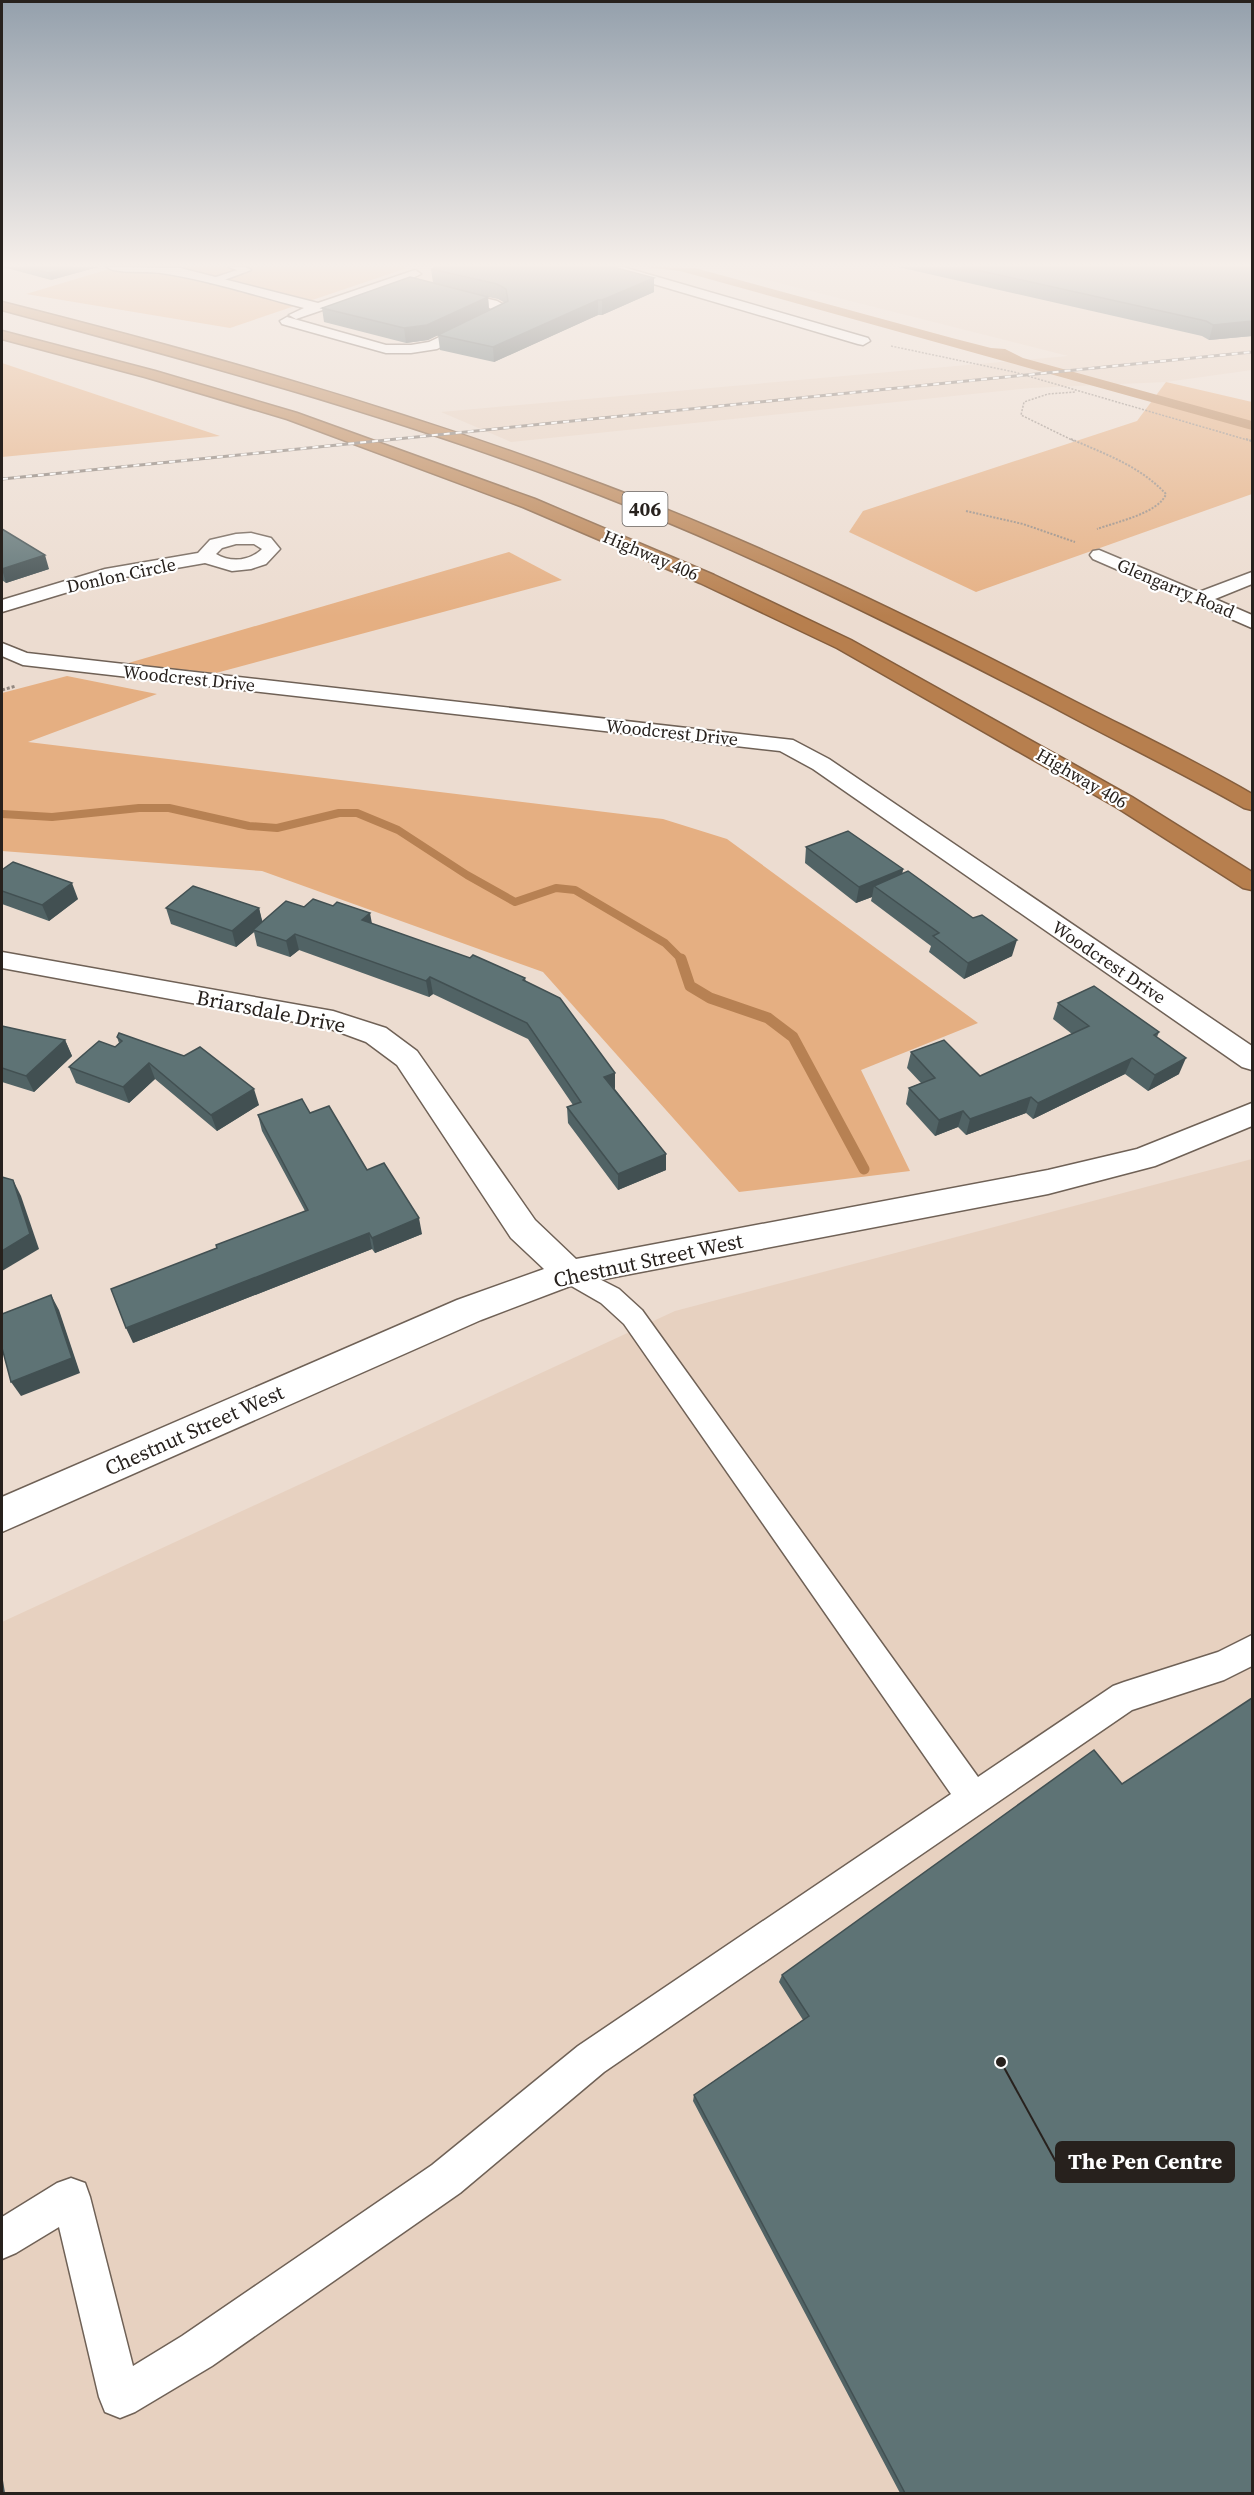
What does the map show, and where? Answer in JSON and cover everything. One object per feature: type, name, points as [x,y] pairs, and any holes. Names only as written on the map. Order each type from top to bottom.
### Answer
[{"type":"highway","name":"Highway 406","points":[[182,383],[292,416],[529,503],[707,579],[844,644],[1124,802],[1252,883]]},
{"type":"highway","name":"Highway 406","points":[[285,383],[403,420],[586,485],[749,551],[976,659],[1252,803]]},
{"type":"street","name":"Glengarry Road","points":[[1099,555],[1252,622]]},
{"type":"street","name":"Donlon Circle","points":[[2,606],[105,575],[207,557]]},
{"type":"street","points":[[1201,598],[1252,577]]},
{"type":"street","name":"Woodcrest Drive","points":[[2,649],[22,659],[784,745],[821,764],[1252,1060]]},
{"type":"street","name":"Briarsdale Drive","points":[[2,960],[333,1020],[376,1035],[407,1058],[523,1229],[570,1273]]},
{"type":"street","name":"Chestnut Street West","points":[[2,1515],[468,1310],[570,1273],[1048,1182],[1144,1158],[1252,1114]]},
{"type":"lane","points":[[570,1273],[610,1296],[633,1317],[974,1799]]},
{"type":"lane","points":[[2,2239],[71,2197],[120,2397],[197,2351],[446,2179],[591,2059],[1124,1697],[1224,1665],[1252,1650]]},
{"type":"path","points":[[1052,383],[1252,441]]},
{"type":"path","points":[[1080,391],[1048,394],[1024,402],[1021,415],[1037,426],[1119,461],[1147,476],[1157,482],[1166,494],[1163,502],[1150,510],[1092,531]]},
{"type":"path","points":[[966,511],[1023,524],[1071,540],[1082,536]]},
{"type":"shaded area","points":[[2,383],[63,383],[220,436],[2,457]]},
{"type":"shaded area","points":[[761,383],[1134,383],[1031,388],[511,442],[441,412]]},
{"type":"shaded area","points":[[1084,383],[1115,383],[1252,421],[1252,430]]},
{"type":"shaded area","points":[[1165,383],[1252,402],[1252,494],[976,592],[849,532],[863,511],[1137,421]]},
{"type":"shaded area","points":[[509,552],[562,580],[216,673],[125,664]]},
{"type":"shaded area","points":[[67,676],[157,694],[28,742],[663,819],[727,839],[978,1023],[861,1070],[910,1171],[739,1192],[543,972],[262,871],[2,851],[2,693]]},
{"type":"shaded area","points":[[1252,1159],[1252,2493],[2,2493],[2,1622],[675,1311]]},
{"type":"building","points":[[2,529],[45,555],[2,569]]},
{"type":"building","points":[[848,831],[903,869],[859,887],[806,847]]},
{"type":"building","points":[[13,862],[72,883],[42,905],[2,891],[2,870]]},
{"type":"building","points":[[908,871],[973,918],[982,915],[1017,940],[968,963],[933,936],[939,933],[874,886]]},
{"type":"building","points":[[193,886],[259,908],[232,931],[166,908]]},
{"type":"building","points":[[313,899],[333,906],[337,902],[370,913],[362,920],[470,958],[473,955],[525,978],[523,980],[560,998],[615,1073],[604,1077],[666,1154],[618,1174],[567,1107],[581,1102],[527,1023],[430,977],[426,981],[295,934],[286,941],[253,930],[286,901],[304,907]]},
{"type":"building","points":[[1094,986],[1159,1032],[1154,1035],[1186,1058],[1155,1075],[1132,1058],[1038,1103],[1031,1097],[970,1119],[963,1111],[939,1120],[909,1088],[935,1078],[911,1052],[944,1040],[980,1076],[1089,1026],[1058,1003]]},
{"type":"building","points":[[2,1026],[65,1040],[26,1076],[2,1068]]},
{"type":"building","points":[[119,1033],[184,1056],[200,1047],[254,1089],[211,1115],[149,1063],[123,1087],[69,1067],[99,1041],[115,1047],[122,1041],[117,1037]]},
{"type":"building","points":[[302,1099],[310,1113],[329,1106],[367,1170],[384,1163],[419,1218],[372,1238],[369,1233],[126,1328],[111,1289],[308,1210],[258,1115]]},
{"type":"building","points":[[2,1177],[13,1180],[30,1234],[2,1251]]},
{"type":"building","points":[[51,1295],[72,1358],[11,1382],[2,1348],[2,1314]]},
{"type":"building","points":[[1252,1698],[1252,2493],[905,2493],[694,2095],[809,2016],[782,1975],[1094,1750],[1122,1784]]},
{"type":"waterway","points":[[2,814],[52,817],[139,808],[169,808],[249,826],[277,828],[339,813],[357,813],[398,830],[467,875],[515,902],[556,888],[575,890],[665,943],[681,959]]},
{"type":"waterway","points":[[681,959],[690,986],[710,998],[768,1018],[793,1037],[864,1169]]},
{"type":"railway","points":[[2,479],[943,383]]},
{"type":"place","name":"The Pen Centre","points":[[1001,2062]]}]
